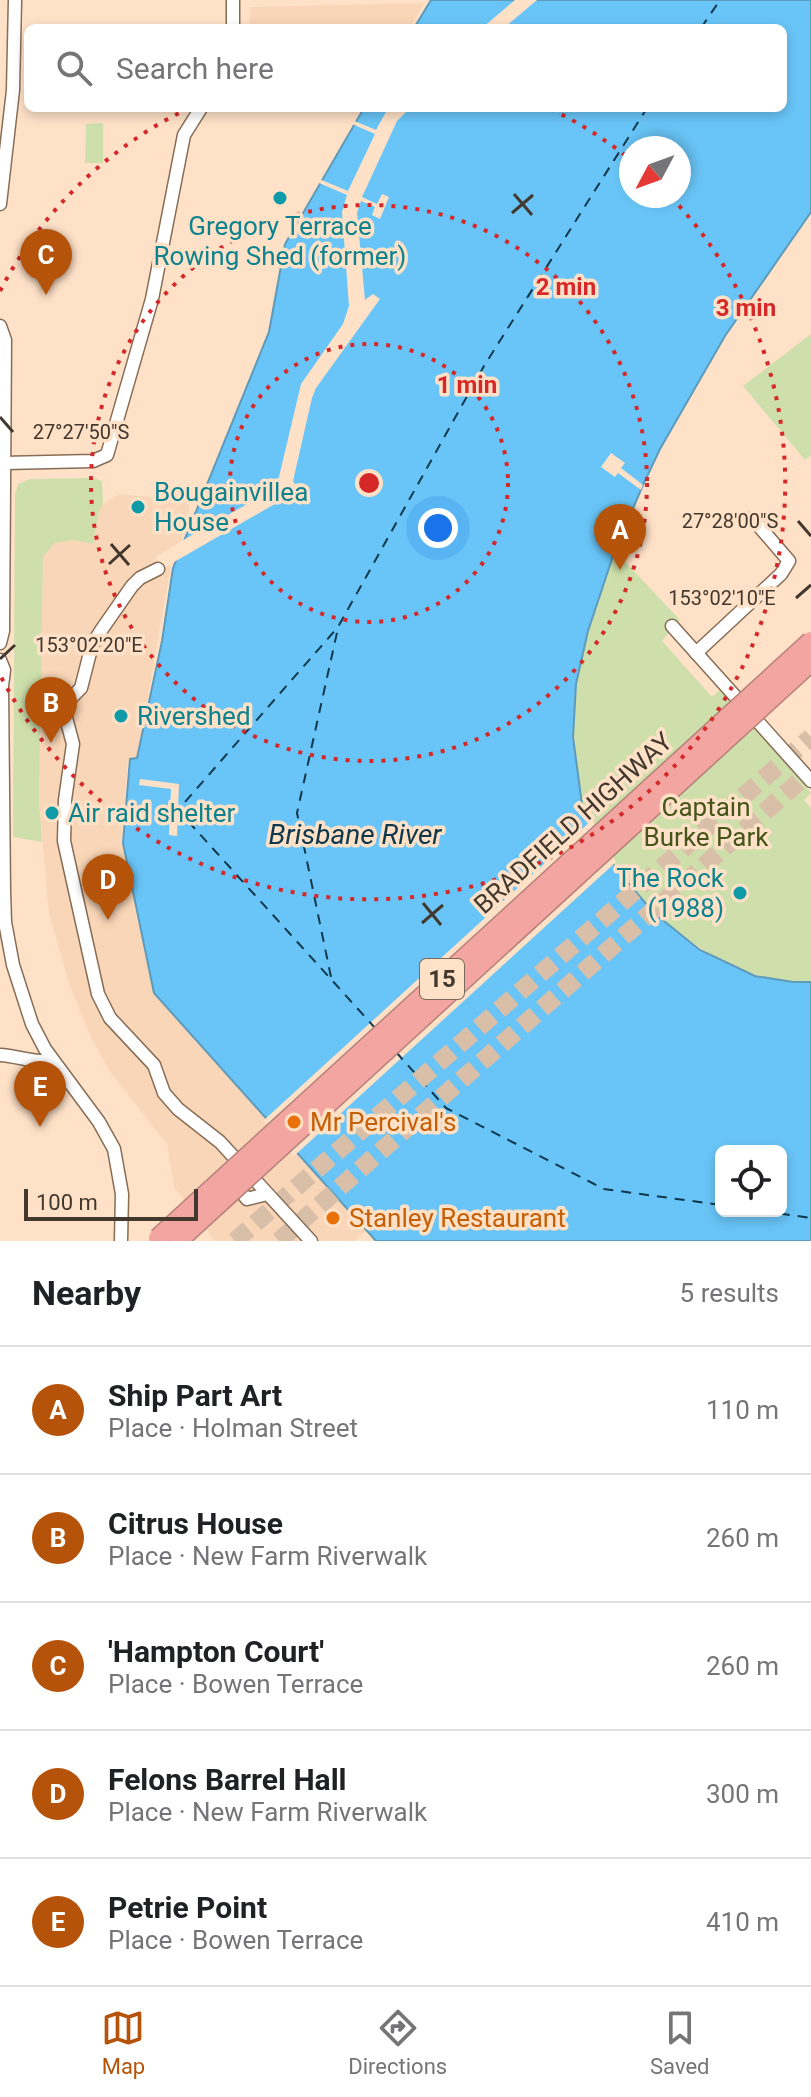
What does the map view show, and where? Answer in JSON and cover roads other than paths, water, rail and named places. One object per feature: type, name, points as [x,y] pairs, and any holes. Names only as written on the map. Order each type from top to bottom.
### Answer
[{"type":"highway","name":"BRADFIELD HIGHWAY","points":[[158,1238],[811,641]]},
{"type":"highway","name":"BRADFIELD HIGHWAY","points":[[178,1241],[811,662]]},
{"type":"street","points":[[0,204],[13,90],[15,0]]},
{"type":"street","points":[[233,0],[233,24]]},
{"type":"street","points":[[4,463],[93,461],[104,458],[109,452],[152,299],[184,135],[198,112]]},
{"type":"street","points":[[0,326],[5,340],[1,493],[3,631],[0,642]]},
{"type":"street","points":[[696,653],[781,574],[789,561],[752,518]]},
{"type":"street","points":[[158,569],[132,586],[102,629],[92,645],[81,688],[66,703],[64,710],[73,744],[65,800],[64,841],[98,994],[104,1009],[154,1065],[164,1093],[235,1158],[221,1169],[247,1199],[267,1194],[311,1241]]},
{"type":"street","points":[[672,626],[806,766],[811,781]]},
{"type":"street","points":[[0,660],[4,672],[2,846],[5,922],[13,965],[39,1039],[51,1061],[99,1122],[114,1149],[122,1194],[121,1241]]},
{"type":"street","points":[[20,1056],[39,1039]]},
{"type":"street","points":[[0,1055],[20,1056],[30,1061],[51,1061]]},
{"type":"water","name":"Brisbane River","points":[[431,0],[811,0],[811,212],[725,336],[660,449],[643,485],[614,553],[588,631],[576,684],[573,737],[583,812],[616,869],[654,913],[700,950],[755,976],[811,982],[811,1241],[376,1241],[154,993],[123,843],[130,759],[137,758],[162,641],[173,568],[269,332],[285,244],[362,112],[787,112],[787,24],[416,24]]},
{"type":"tunnel","points":[[235,1241],[811,737]]},
{"type":"tunnel","points":[[279,1241],[811,771]]},
{"type":"place","name":"Gregory Terrace Rowing Shed (former)","points":[[280,198]]},
{"type":"place","name":"'Hampton Court'","points":[[46,295]]},
{"type":"place","name":"Bougainvillea House","points":[[138,507]]},
{"type":"place","name":"Ship Part Art","points":[[620,570]]},
{"type":"place","name":"Rivershed","points":[[121,716]]},
{"type":"place","name":"Citrus House","points":[[51,743]]},
{"type":"place","name":"Air raid shelter","points":[[52,813]]},
{"type":"place","name":"The Rock (1988)","points":[[740,893]]},
{"type":"place","name":"Felons Barrel Hall","points":[[108,920]]},
{"type":"place","name":"Mr Percival's","points":[[294,1122]]},
{"type":"place","name":"Petrie Point","points":[[40,1127]]},
{"type":"place","name":"Stanley Restaurant","points":[[333,1218]]},
{"type":"park label","name":"Captain Burke Park","points":[[706,822]]}]
